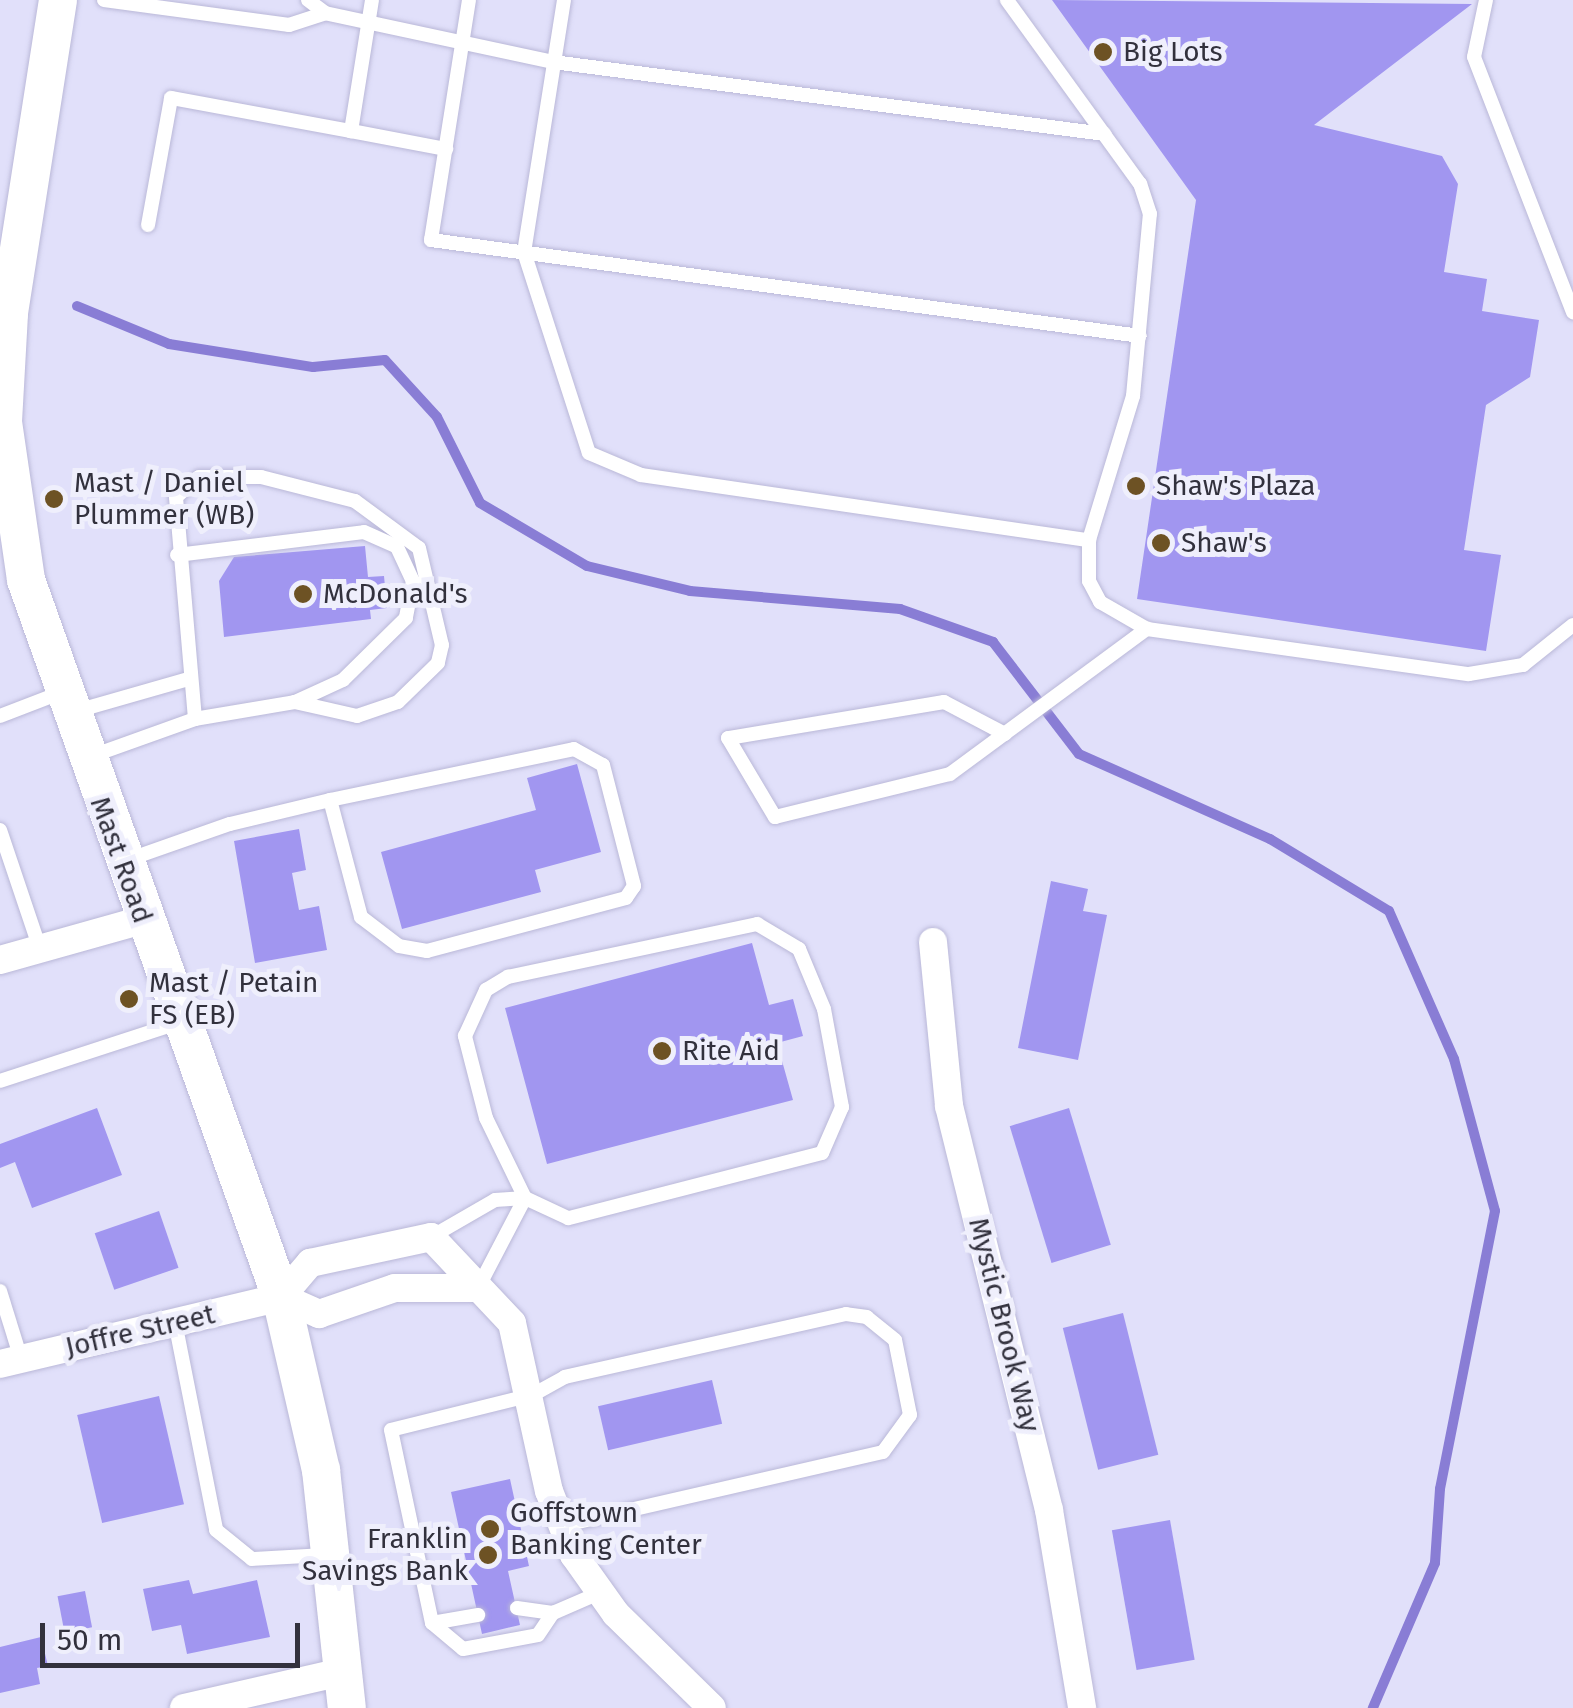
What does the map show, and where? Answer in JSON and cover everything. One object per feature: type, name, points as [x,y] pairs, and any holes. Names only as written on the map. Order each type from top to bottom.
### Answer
[{"type":"main road","name":"Mast Road","points":[[58,0],[19,235],[3,422],[26,580],[64,703],[281,1297],[333,1554],[346,1689]]},
{"type":"street","points":[[0,960],[142,920]]},
{"type":"street","name":"Mystic Brook Way","points":[[934,942],[949,1106],[1049,1510],[1082,1708]]},
{"type":"street","points":[[478,1288],[395,1288],[320,1314],[281,1297],[310,1263],[431,1236],[512,1323],[532,1395],[559,1526],[599,1594],[712,1708]]},
{"type":"street","name":"Joffre Street","points":[[10,1362],[281,1297]]},
{"type":"street","points":[[184,1708],[346,1689]]},
{"type":"lane","points":[[104,0],[289,25],[325,13]]},
{"type":"lane","points":[[308,0],[325,13],[553,62],[1104,134]]},
{"type":"lane","points":[[352,131],[372,0]]},
{"type":"lane","points":[[470,0],[431,240],[1140,336]]},
{"type":"lane","points":[[564,0],[524,252],[575,429],[612,468],[1089,540]]},
{"type":"lane","points":[[1007,0],[1104,134],[1150,214],[1133,396],[1089,540],[1088,582],[1100,602],[1147,629],[1469,674],[1523,665],[1573,625]]},
{"type":"lane","points":[[1486,0],[1474,57],[1573,312]]},
{"type":"lane","points":[[148,225],[172,98],[446,149]]},
{"type":"lane","points":[[84,759],[195,719],[295,702],[379,712],[438,663],[438,600],[406,532],[324,488],[199,478],[176,497],[177,555],[195,719]]},
{"type":"lane","points":[[177,555],[364,532],[397,547],[412,581],[406,618],[362,666],[295,702]]},
{"type":"lane","points":[[1005,734],[944,702],[728,738],[775,817],[950,774],[1090,677],[1147,629]]},
{"type":"lane","points":[[0,716],[188,679]]},
{"type":"lane","points":[[121,862],[330,800],[590,752],[603,765],[634,886],[626,898],[427,951],[400,946],[361,916],[330,800]]},
{"type":"lane","points":[[0,830],[40,949]]},
{"type":"lane","points":[[431,1236],[495,1200],[525,1198],[568,1218],[822,1153],[840,1120],[842,1094],[824,1009],[799,948],[758,924],[486,990],[465,1036],[497,1147],[525,1198]]},
{"type":"lane","points":[[0,1082],[182,1022]]},
{"type":"lane","points":[[478,1288],[525,1198]]},
{"type":"lane","points":[[0,1291],[10,1362]]},
{"type":"lane","points":[[553,1613],[538,1635],[463,1649],[432,1623],[391,1430],[532,1395],[565,1377],[846,1314],[868,1317],[894,1340],[910,1414],[883,1452],[559,1526]]},
{"type":"lane","points":[[175,1322],[216,1530],[252,1559],[333,1554]]},
{"type":"lane","points":[[517,1608],[553,1613],[599,1594]]},
{"type":"lane","points":[[432,1623],[478,1615]]},
{"type":"building","points":[[1052,0],[1472,4],[1314,125],[1442,156],[1458,184],[1444,272],[1487,279],[1482,311],[1539,320],[1530,377],[1486,405],[1464,550],[1501,555],[1486,651],[1137,599],[1196,200]]},
{"type":"building","name":"McDonald's","points":[[365,546],[368,577],[384,576],[387,608],[370,610],[371,619],[224,637],[219,581],[234,557]]},
{"type":"building","points":[[577,764],[601,852],[535,870],[541,892],[402,929],[381,852],[536,810],[527,778]]},
{"type":"building","points":[[299,829],[306,870],[292,873],[299,910],[319,906],[327,950],[255,963],[234,841]]},
{"type":"building","points":[[1051,881],[1088,889],[1083,911],[1107,915],[1078,1060],[1018,1048]]},
{"type":"building","points":[[752,943],[769,1005],[793,999],[803,1036],[777,1043],[793,1100],[547,1164],[505,1008]]},
{"type":"building","points":[[97,1108],[122,1175],[32,1208],[15,1162],[0,1168],[0,1144]]},
{"type":"building","points":[[1069,1108],[1111,1245],[1052,1263],[1010,1126]]},
{"type":"building","points":[[159,1211],[179,1268],[114,1290],[95,1233]]},
{"type":"building","points":[[1123,1313],[1158,1455],[1098,1470],[1063,1328]]},
{"type":"building","points":[[712,1380],[722,1424],[608,1450],[598,1406]]},
{"type":"building","points":[[159,1396],[184,1504],[102,1523],[77,1415]]},
{"type":"building","name":"Goffstown Banking Center","points":[[510,1479],[529,1566],[508,1571],[520,1625],[482,1634],[451,1492]]},
{"type":"building","points":[[1170,1520],[1195,1660],[1137,1670],[1112,1530]]},
{"type":"building","points":[[189,1580],[193,1594],[257,1580],[270,1637],[187,1654],[181,1625],[152,1631],[143,1589]]},
{"type":"building","points":[[85,1591],[92,1627],[65,1633],[58,1596]]},
{"type":"building","points":[[41,1637],[48,1666],[37,1668],[40,1684],[0,1693],[0,1647]]},
{"type":"waterway","points":[[77,306],[169,344],[313,367],[385,360],[437,417],[480,503],[587,566],[690,591],[900,609],[993,642],[1079,754],[1270,839],[1389,911],[1454,1059],[1495,1211],[1440,1489],[1435,1563],[1373,1708]]},
{"type":"place","name":"Big Lots","points":[[1103,52]]},
{"type":"place","name":"Shaw's Plaza","points":[[1136,486]]},
{"type":"place","name":"Mast / Daniel Plummer (WB)","points":[[54,499]]},
{"type":"place","name":"Shaw's","points":[[1161,543]]},
{"type":"place","name":"McDonald's","points":[[303,594]]},
{"type":"place","name":"Mast / Petain FS (EB)","points":[[129,999]]},
{"type":"place","name":"Rite Aid","points":[[662,1051]]},
{"type":"place","name":"Goffstown Banking Center","points":[[490,1529]]},
{"type":"place","name":"Franklin Savings Bank","points":[[488,1555]]}]
